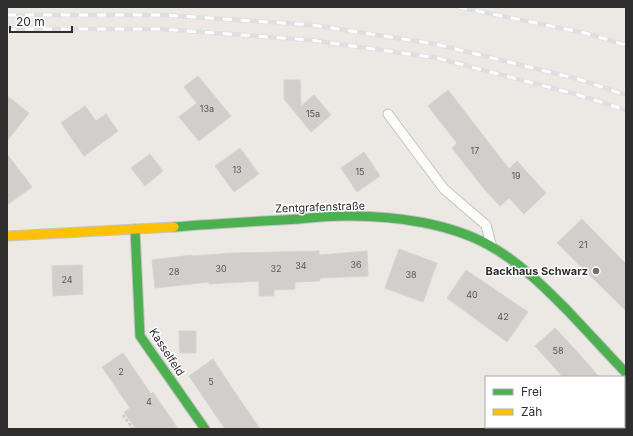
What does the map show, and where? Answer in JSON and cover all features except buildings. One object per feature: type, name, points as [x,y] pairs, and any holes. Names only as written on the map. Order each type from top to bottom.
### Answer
[{"type":"street","name":"Zentgrafenstraße","points":[[7,236],[343,216],[411,220],[440,226],[471,236],[513,260],[555,299],[626,373]]},
{"type":"street","name":"Kasselfeld","points":[[135,229],[140,336],[205,429]]},
{"type":"lane","points":[[388,114],[444,189],[486,225],[492,247]]},
{"type":"path","points":[[123,415],[133,429]]},
{"type":"railway","points":[[458,7],[585,33],[626,45]]},
{"type":"railway","points":[[7,15],[165,15],[312,25],[435,44],[578,79],[626,95]]},
{"type":"railway","points":[[7,30],[160,29],[310,40],[437,58],[575,94],[626,110]]},
{"type":"traffic: fast","points":[[174,227],[290,220],[328,216],[362,216],[423,222],[462,233],[497,250],[525,270],[566,309],[626,373]]},
{"type":"traffic: fast","points":[[135,229],[140,336],[205,429]]},
{"type":"traffic: slow","points":[[7,236],[174,227]]},
{"type":"place","name":"Backhaus Schwarz","points":[[596,271]]}]
